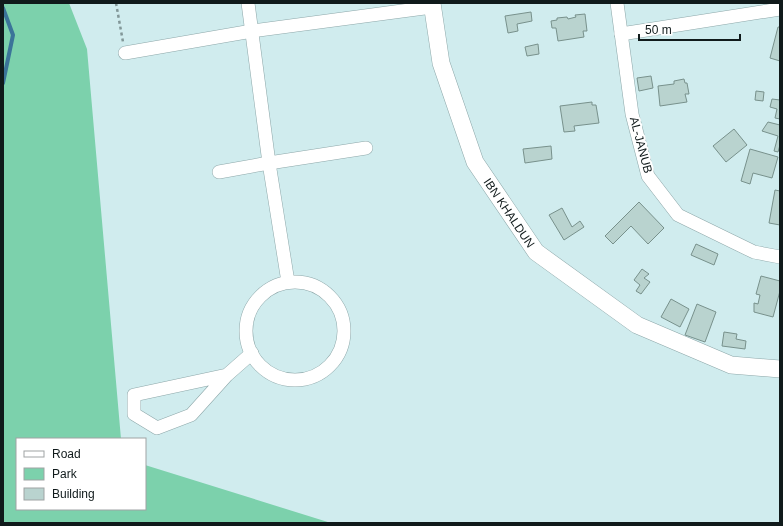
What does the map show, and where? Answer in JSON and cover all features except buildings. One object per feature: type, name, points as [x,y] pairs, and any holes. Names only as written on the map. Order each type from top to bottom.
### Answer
[{"type":"street","points":[[248,3],[269,163],[288,282]]},
{"type":"street","name":"AL-JANUB","points":[[617,3],[632,114],[648,176],[678,215],[754,252],[780,257]]},
{"type":"street","points":[[125,53],[252,31],[432,5]]},
{"type":"street","name":"IBN KHALDUN","points":[[432,5],[441,63],[475,162],[536,252],[637,325],[731,365],[780,370]]},
{"type":"street","points":[[621,34],[780,9]]},
{"type":"street","points":[[219,172],[366,148]]},
{"type":"street","points":[[288,282],[305,282],[321,288],[333,300],[342,314],[344,331],[341,348],[333,362],[320,373],[304,379],[287,379],[273,374],[260,365],[252,353],[247,338],[247,323],[252,308],[261,296],[273,287],[288,282]]},
{"type":"street","points":[[227,375],[134,396],[134,414],[157,428],[191,415],[227,375],[252,353]]},
{"type":"path","points":[[116,3],[125,53]]},
{"type":"green space","points":[[3,3],[69,3],[87,49],[121,438],[16,438],[16,510],[146,510],[146,465],[331,523],[3,523]]},
{"type":"waterway","points":[[3,8],[13,35],[3,83]]}]
